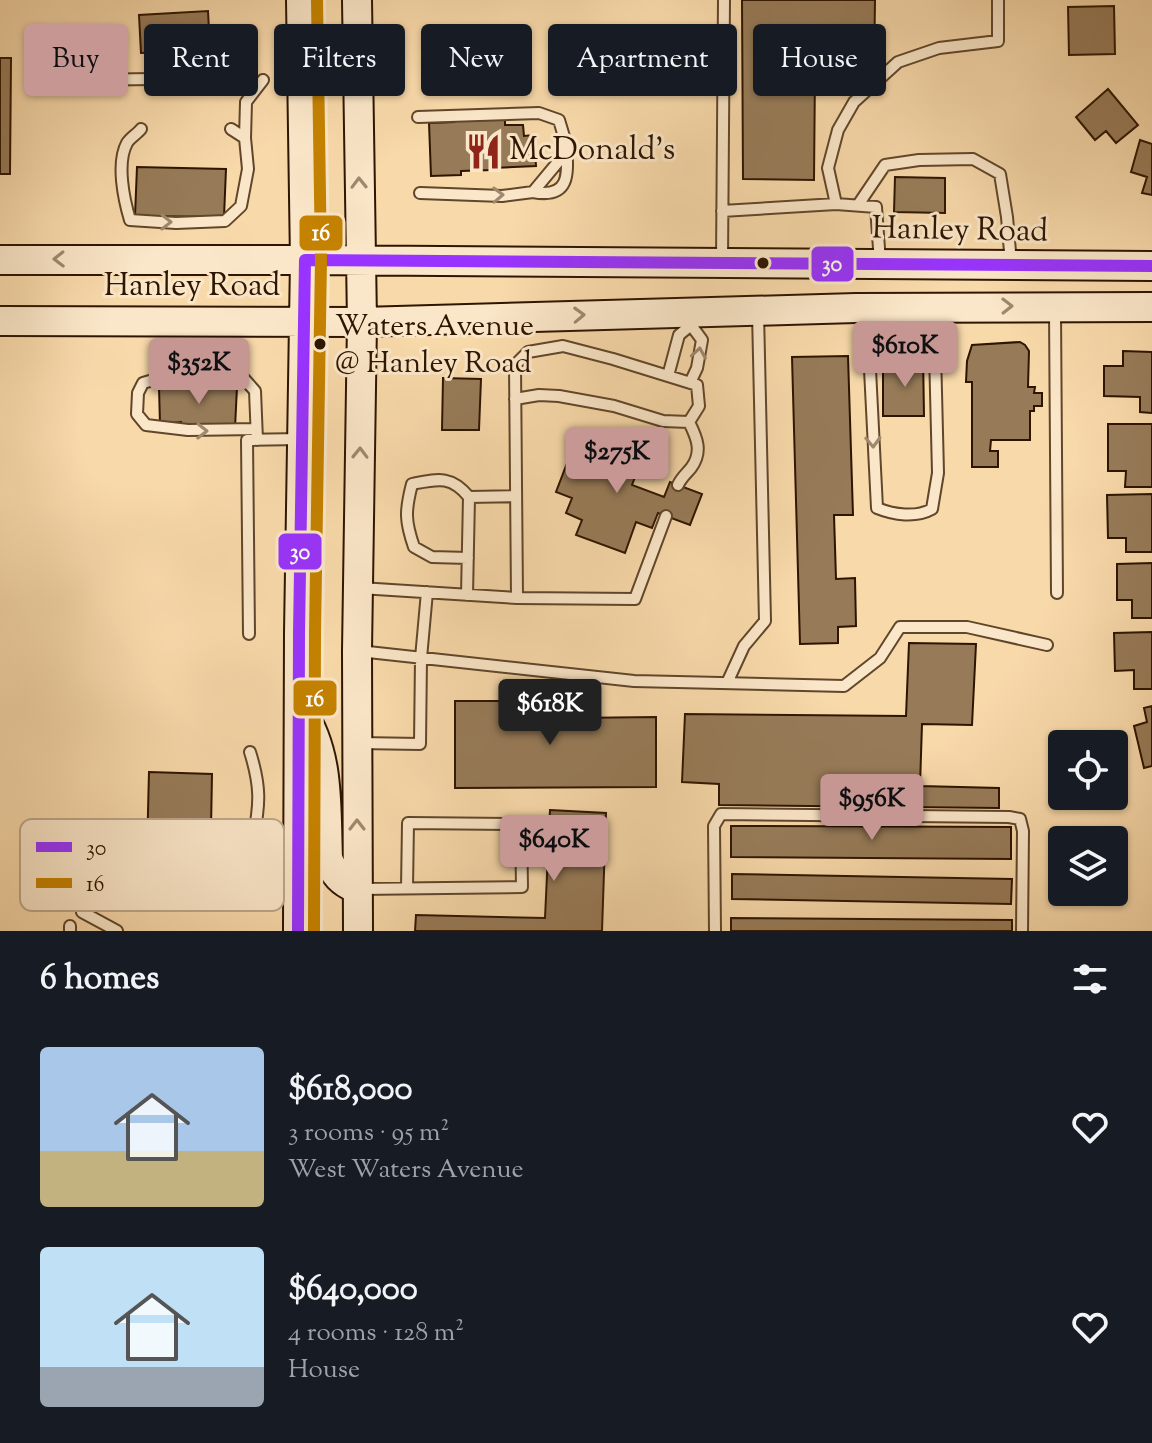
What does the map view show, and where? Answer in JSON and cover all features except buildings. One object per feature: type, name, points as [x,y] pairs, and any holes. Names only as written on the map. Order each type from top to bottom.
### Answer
[{"type":"main road","points":[[298,931],[305,260],[301,0]]},
{"type":"main road","points":[[357,0],[362,322],[357,651],[358,931]]},
{"type":"main road","name":"Hanley Road","points":[[0,260],[1152,266]]},
{"type":"main road","points":[[1060,306],[1090,266]]},
{"type":"main road","name":"Hanley Road","points":[[0,321],[362,322],[689,318],[758,311],[867,308],[1152,307]]},
{"type":"main road","points":[[298,707],[310,723],[321,756],[328,858],[333,871],[343,882],[357,889]]},
{"type":"lane","points":[[722,263],[724,0]]},
{"type":"lane","points":[[836,204],[828,168],[838,130],[854,102],[898,62],[939,48],[998,41],[998,0]]},
{"type":"lane","points":[[141,129],[127,143],[123,156],[122,178],[130,220],[225,221],[241,206],[248,169],[246,102],[263,80]]},
{"type":"lane","points":[[418,117],[539,113],[559,120],[565,140],[567,167],[565,184],[558,191],[546,194],[420,193]]},
{"type":"lane","points":[[231,129],[245,138]]},
{"type":"lane","points":[[533,192],[558,162],[565,140]]},
{"type":"lane","points":[[858,205],[885,165],[919,160],[973,159],[1000,174],[1011,265]]},
{"type":"lane","points":[[722,211],[836,204],[876,207],[880,264]]},
{"type":"lane","points":[[1057,593],[1060,306]]},
{"type":"lane","points":[[867,308],[877,508],[887,513],[921,515],[932,509],[938,473],[934,307]]},
{"type":"lane","points":[[727,683],[744,646],[765,621],[758,311]]},
{"type":"lane","points":[[668,376],[679,335],[689,318],[702,340],[697,368],[690,383]]},
{"type":"lane","points":[[517,598],[515,365],[528,352],[563,346],[697,385],[699,406],[689,422]]},
{"type":"lane","points":[[249,634],[253,436],[255,391],[238,372],[209,370],[186,377],[143,383],[138,393],[137,414],[146,425],[253,436],[302,439]]},
{"type":"lane","points":[[515,399],[559,396],[614,406],[663,421],[689,422]]},
{"type":"lane","points":[[678,485],[694,464],[699,451],[689,422]]},
{"type":"lane","points":[[467,595],[468,558],[469,497],[459,485],[437,479],[412,484],[407,502],[407,526],[414,547],[432,557],[468,558]]},
{"type":"lane","points":[[469,497],[516,496]]},
{"type":"lane","points":[[358,588],[517,598],[635,599],[666,516]]},
{"type":"lane","points":[[357,743],[420,744],[421,658],[427,592]]},
{"type":"lane","points":[[357,651],[634,681],[844,686],[880,658],[900,627],[967,627],[1047,645]]},
{"type":"lane","points":[[250,752],[258,776],[258,819]]},
{"type":"lane","points":[[256,819],[258,810]]},
{"type":"lane","points":[[715,931],[714,826],[721,814],[1020,819],[1023,831],[1022,931]]},
{"type":"lane","points":[[357,889],[522,887],[521,824],[408,823],[407,888]]},
{"type":"lane","points":[[82,912],[117,931]]},
{"type":"transit line","name":"16","points":[[314,931],[321,260],[317,0]]},
{"type":"transit line","name":"30","points":[[298,931],[305,260],[1152,266]]},
{"type":"place","name":"McDonald's","points":[[483,151]]},
{"type":"place","name":"Waters Avenue @ Hanley Road","points":[[320,344]]}]
